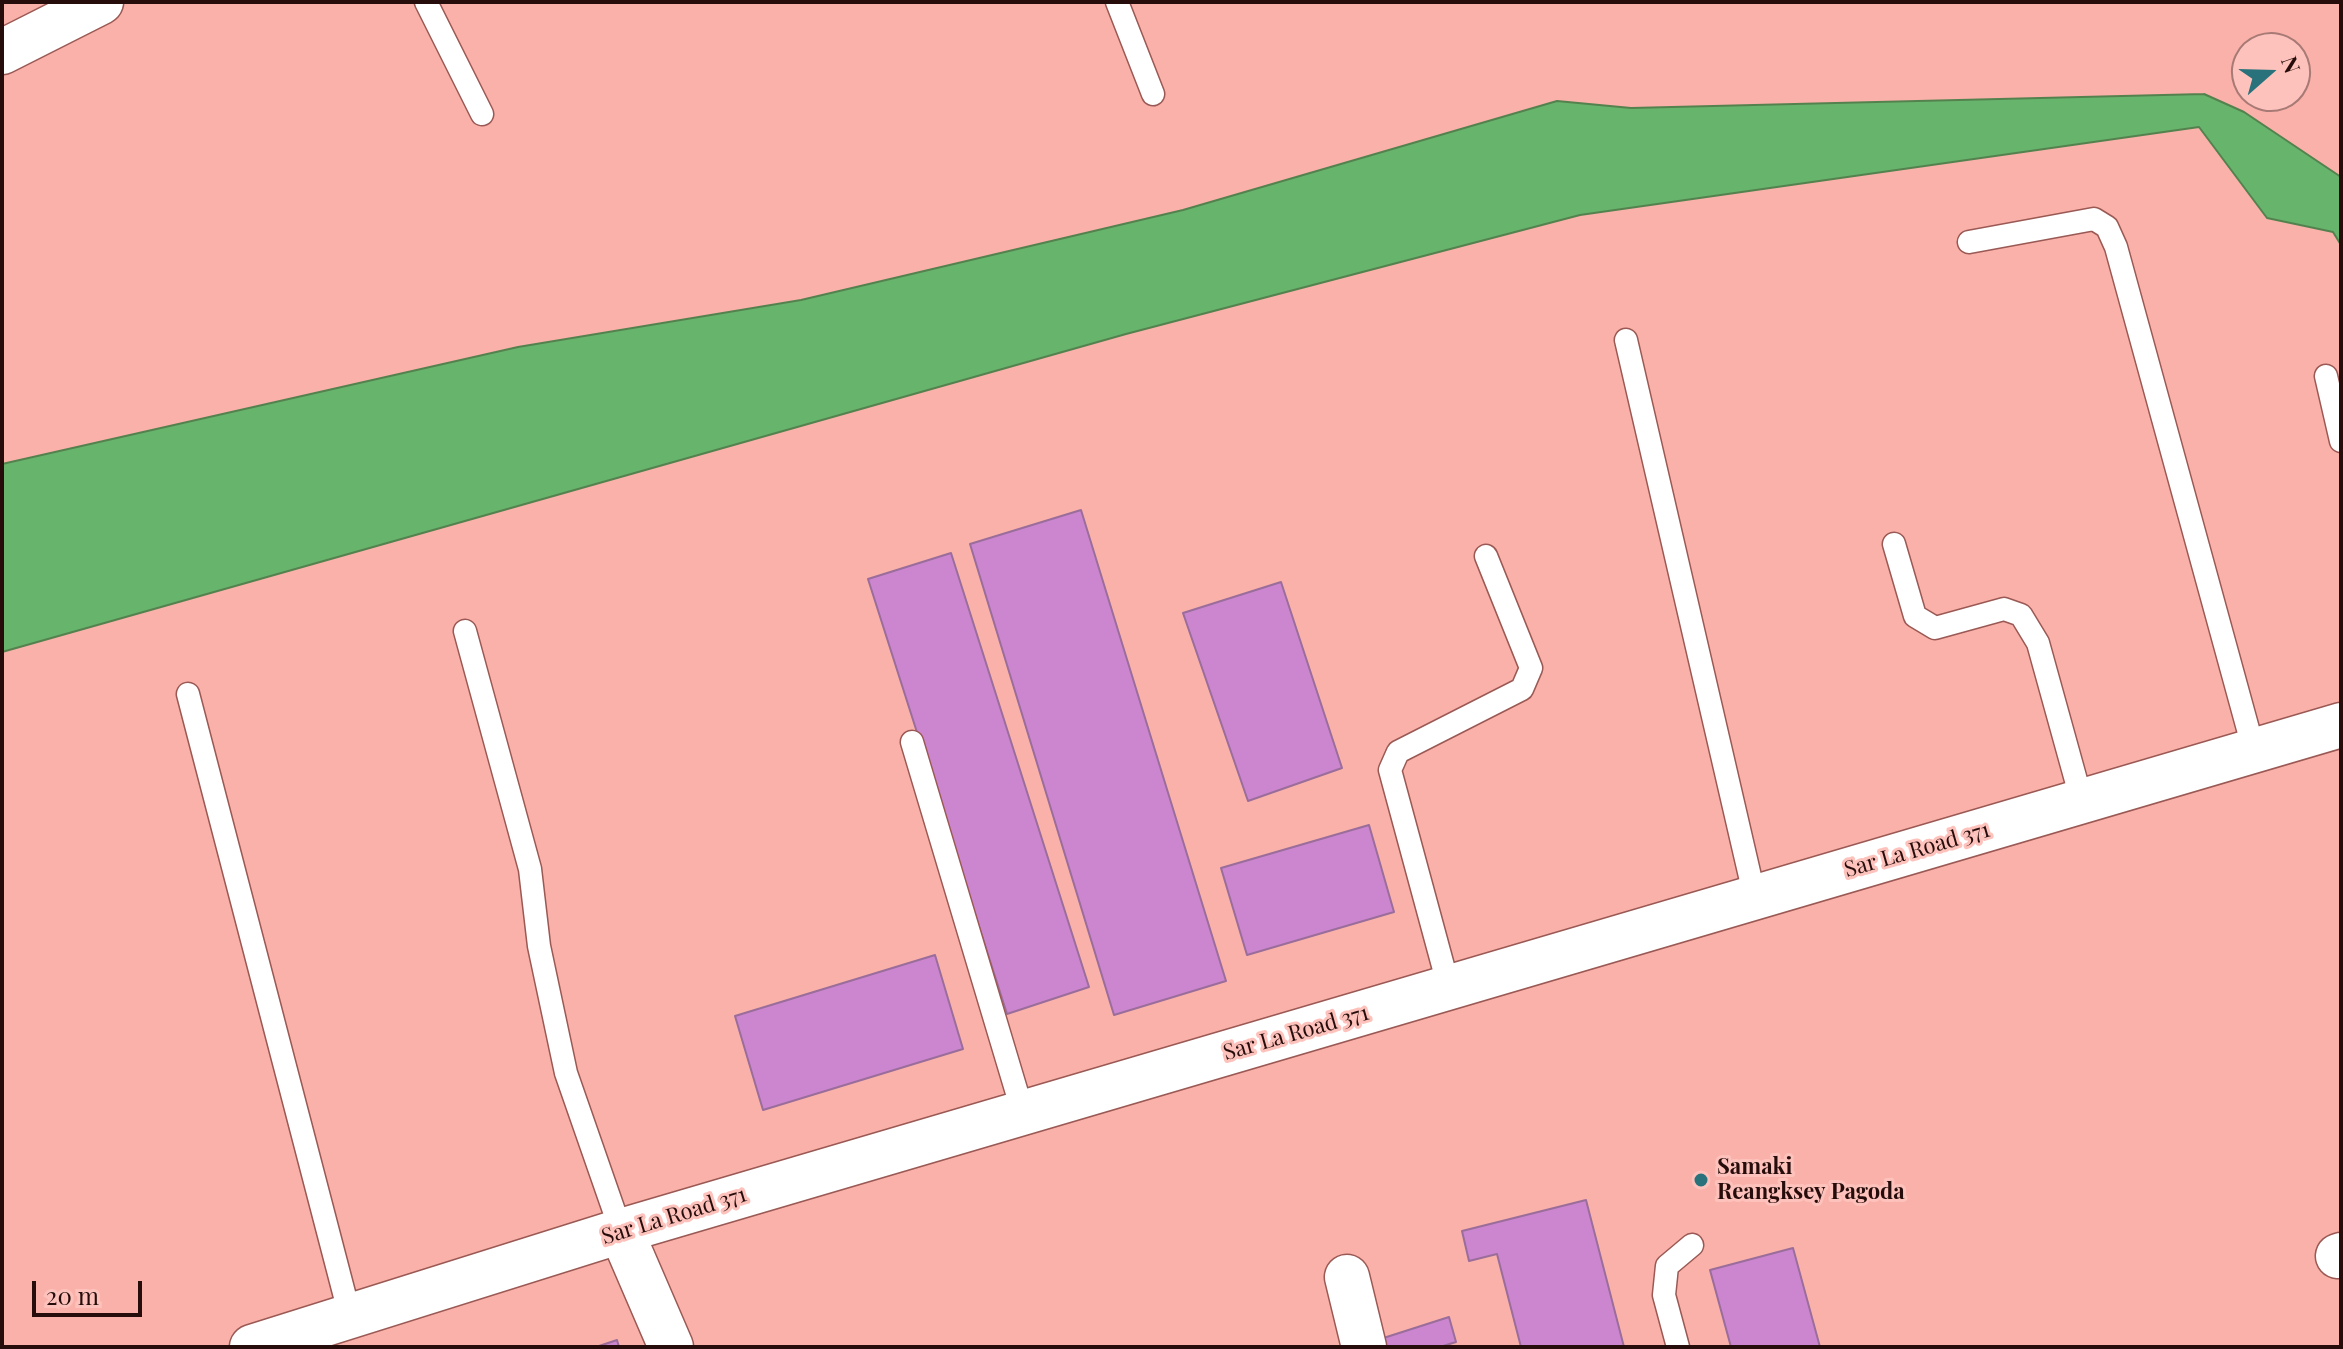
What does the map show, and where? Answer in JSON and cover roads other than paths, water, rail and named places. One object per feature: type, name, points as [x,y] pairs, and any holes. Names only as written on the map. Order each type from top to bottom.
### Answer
[{"type":"street","points":[[2,52],[101,2]]},
{"type":"street","name":"Sar La Road 371","points":[[252,1347],[621,1231],[2341,725]]},
{"type":"street","points":[[621,1231],[671,1347]]},
{"type":"street","points":[[1347,1277],[1364,1347]]},
{"type":"lane","points":[[426,2],[482,114]]},
{"type":"lane","points":[[1117,2],[1153,94]]},
{"type":"lane","points":[[1969,242],[2094,219],[2107,227],[2116,247],[2254,751]]},
{"type":"lane","points":[[1626,340],[1755,898]]},
{"type":"lane","points":[[2326,376],[2341,441]]},
{"type":"lane","points":[[1894,544],[1915,616],[1935,628],[2004,609],[2021,615],[2038,643],[2082,802]]},
{"type":"lane","points":[[1449,988],[1390,770],[1398,752],[1522,689],[1531,668],[1486,556]]},
{"type":"lane","points":[[465,631],[530,869],[539,946],[566,1073],[621,1231]]},
{"type":"lane","points":[[188,694],[350,1316]]},
{"type":"lane","points":[[912,742],[1023,1113]]},
{"type":"lane","points":[[1678,1347],[1664,1295],[1667,1266],[1692,1245]]},
{"type":"place","name":"Samaki Reangksey Pagoda","points":[[1701,1180]]}]
